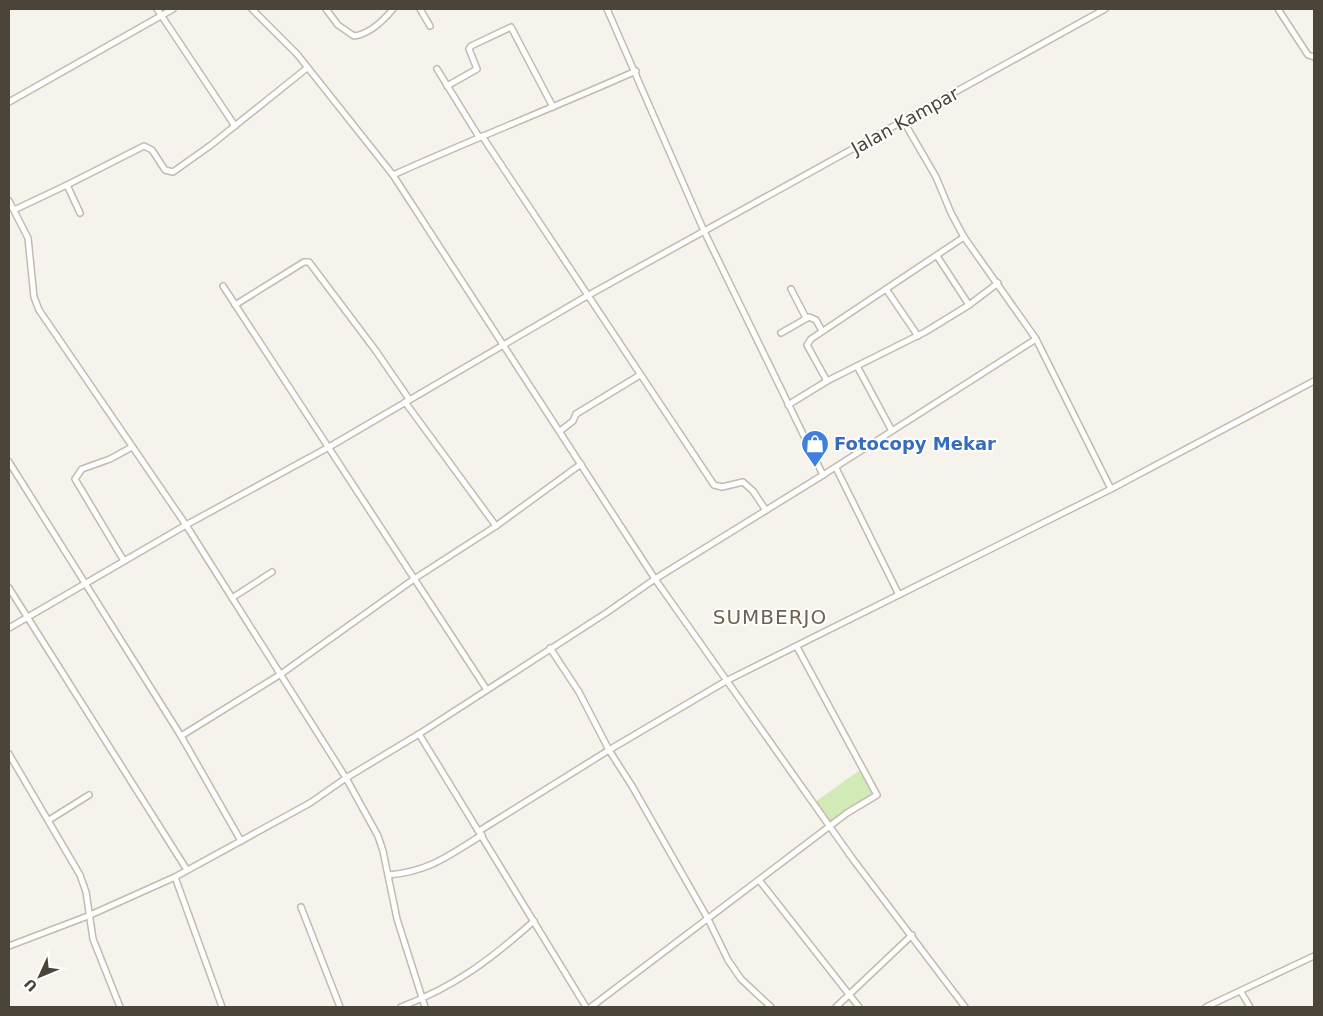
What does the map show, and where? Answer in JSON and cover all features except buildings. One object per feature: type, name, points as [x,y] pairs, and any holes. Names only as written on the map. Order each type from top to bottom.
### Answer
[{"type":"street","points":[[157,9],[235,126]]},
{"type":"street","points":[[9,102],[173,9]]},
{"type":"street","points":[[252,9],[283,39],[393,175],[655,579],[852,858],[966,1007]]},
{"type":"street","points":[[326,9],[338,24],[354,36],[367,32],[388,17],[393,9]]},
{"type":"street","points":[[420,9],[430,26]]},
{"type":"street","points":[[607,9],[636,71],[704,231],[823,475]]},
{"type":"street","name":"Jalan Kampar","points":[[9,628],[124,561],[329,447],[588,296],[904,122],[1104,9]]},
{"type":"street","points":[[1278,9],[1308,55],[1314,57]]},
{"type":"street","points":[[447,86],[477,68],[469,49],[471,46],[512,27],[553,107]]},
{"type":"street","points":[[14,210],[144,146],[152,150],[165,170],[170,173],[235,126],[307,68]]},
{"type":"street","points":[[437,69],[714,484],[722,487],[740,482],[746,484],[765,509]]},
{"type":"street","points":[[393,175],[636,71]]},
{"type":"street","points":[[904,122],[936,177],[950,213],[964,237],[1036,339],[1111,489]]},
{"type":"street","points":[[67,185],[80,214]]},
{"type":"street","points":[[9,201],[28,238],[34,297],[39,310],[186,526],[346,778],[378,836],[389,868],[391,891],[425,1007]]},
{"type":"street","points":[[827,381],[808,345],[811,339],[964,237]]},
{"type":"street","points":[[937,256],[969,305]]},
{"type":"street","points":[[235,305],[304,262],[309,262],[370,343],[407,400],[496,526]]},
{"type":"street","points":[[788,405],[827,381],[918,336],[969,305],[998,283]]},
{"type":"street","points":[[223,286],[487,690]]},
{"type":"street","points":[[791,289],[806,318]]},
{"type":"street","points":[[886,289],[918,336]]},
{"type":"street","points":[[781,333],[806,318],[812,317],[816,320],[822,331]]},
{"type":"street","points":[[9,946],[88,916],[175,877],[310,804],[346,778],[420,734],[655,579],[765,509],[836,468],[1036,339]]},
{"type":"street","points":[[857,366],[892,431]]},
{"type":"street","points":[[560,431],[573,421],[579,412],[640,375]]},
{"type":"street","points":[[389,875],[411,873],[435,864],[609,750],[726,681],[1111,489],[1314,381]]},
{"type":"street","points":[[124,561],[75,479],[82,469],[110,460],[132,447]]},
{"type":"street","points":[[9,462],[181,736],[241,841]]},
{"type":"street","points":[[181,736],[281,674],[414,578],[496,526],[581,464]]},
{"type":"street","points":[[836,468],[899,595]]},
{"type":"street","points":[[232,598],[272,572]]},
{"type":"street","points":[[9,588],[187,870]]},
{"type":"street","points":[[591,1007],[847,813],[877,795],[797,647]]},
{"type":"street","points":[[550,648],[579,692],[609,750],[632,786],[708,919],[728,960],[741,979],[771,1007]]},
{"type":"street","points":[[420,734],[586,1007]]},
{"type":"street","points":[[9,754],[80,876],[86,892],[88,916],[93,939],[120,1007]]},
{"type":"street","points":[[49,820],[89,795]]},
{"type":"street","points":[[175,877],[222,1007]]},
{"type":"street","points":[[759,880],[859,1007]]},
{"type":"street","points":[[301,907],[340,1007]]},
{"type":"street","points":[[401,1007],[451,985],[490,960],[534,921]]},
{"type":"street","points":[[836,1007],[912,935]]},
{"type":"street","points":[[1206,1007],[1314,956]]},
{"type":"street","points":[[1241,992],[1250,1007]]},
{"type":"green space","points":[[860,770],[874,794],[832,824],[815,802]]},
{"type":"place","name":"Fotocopy Mekar","points":[[815,468]]},
{"type":"district","name":"SUMBERJO","points":[[770,617]]}]
